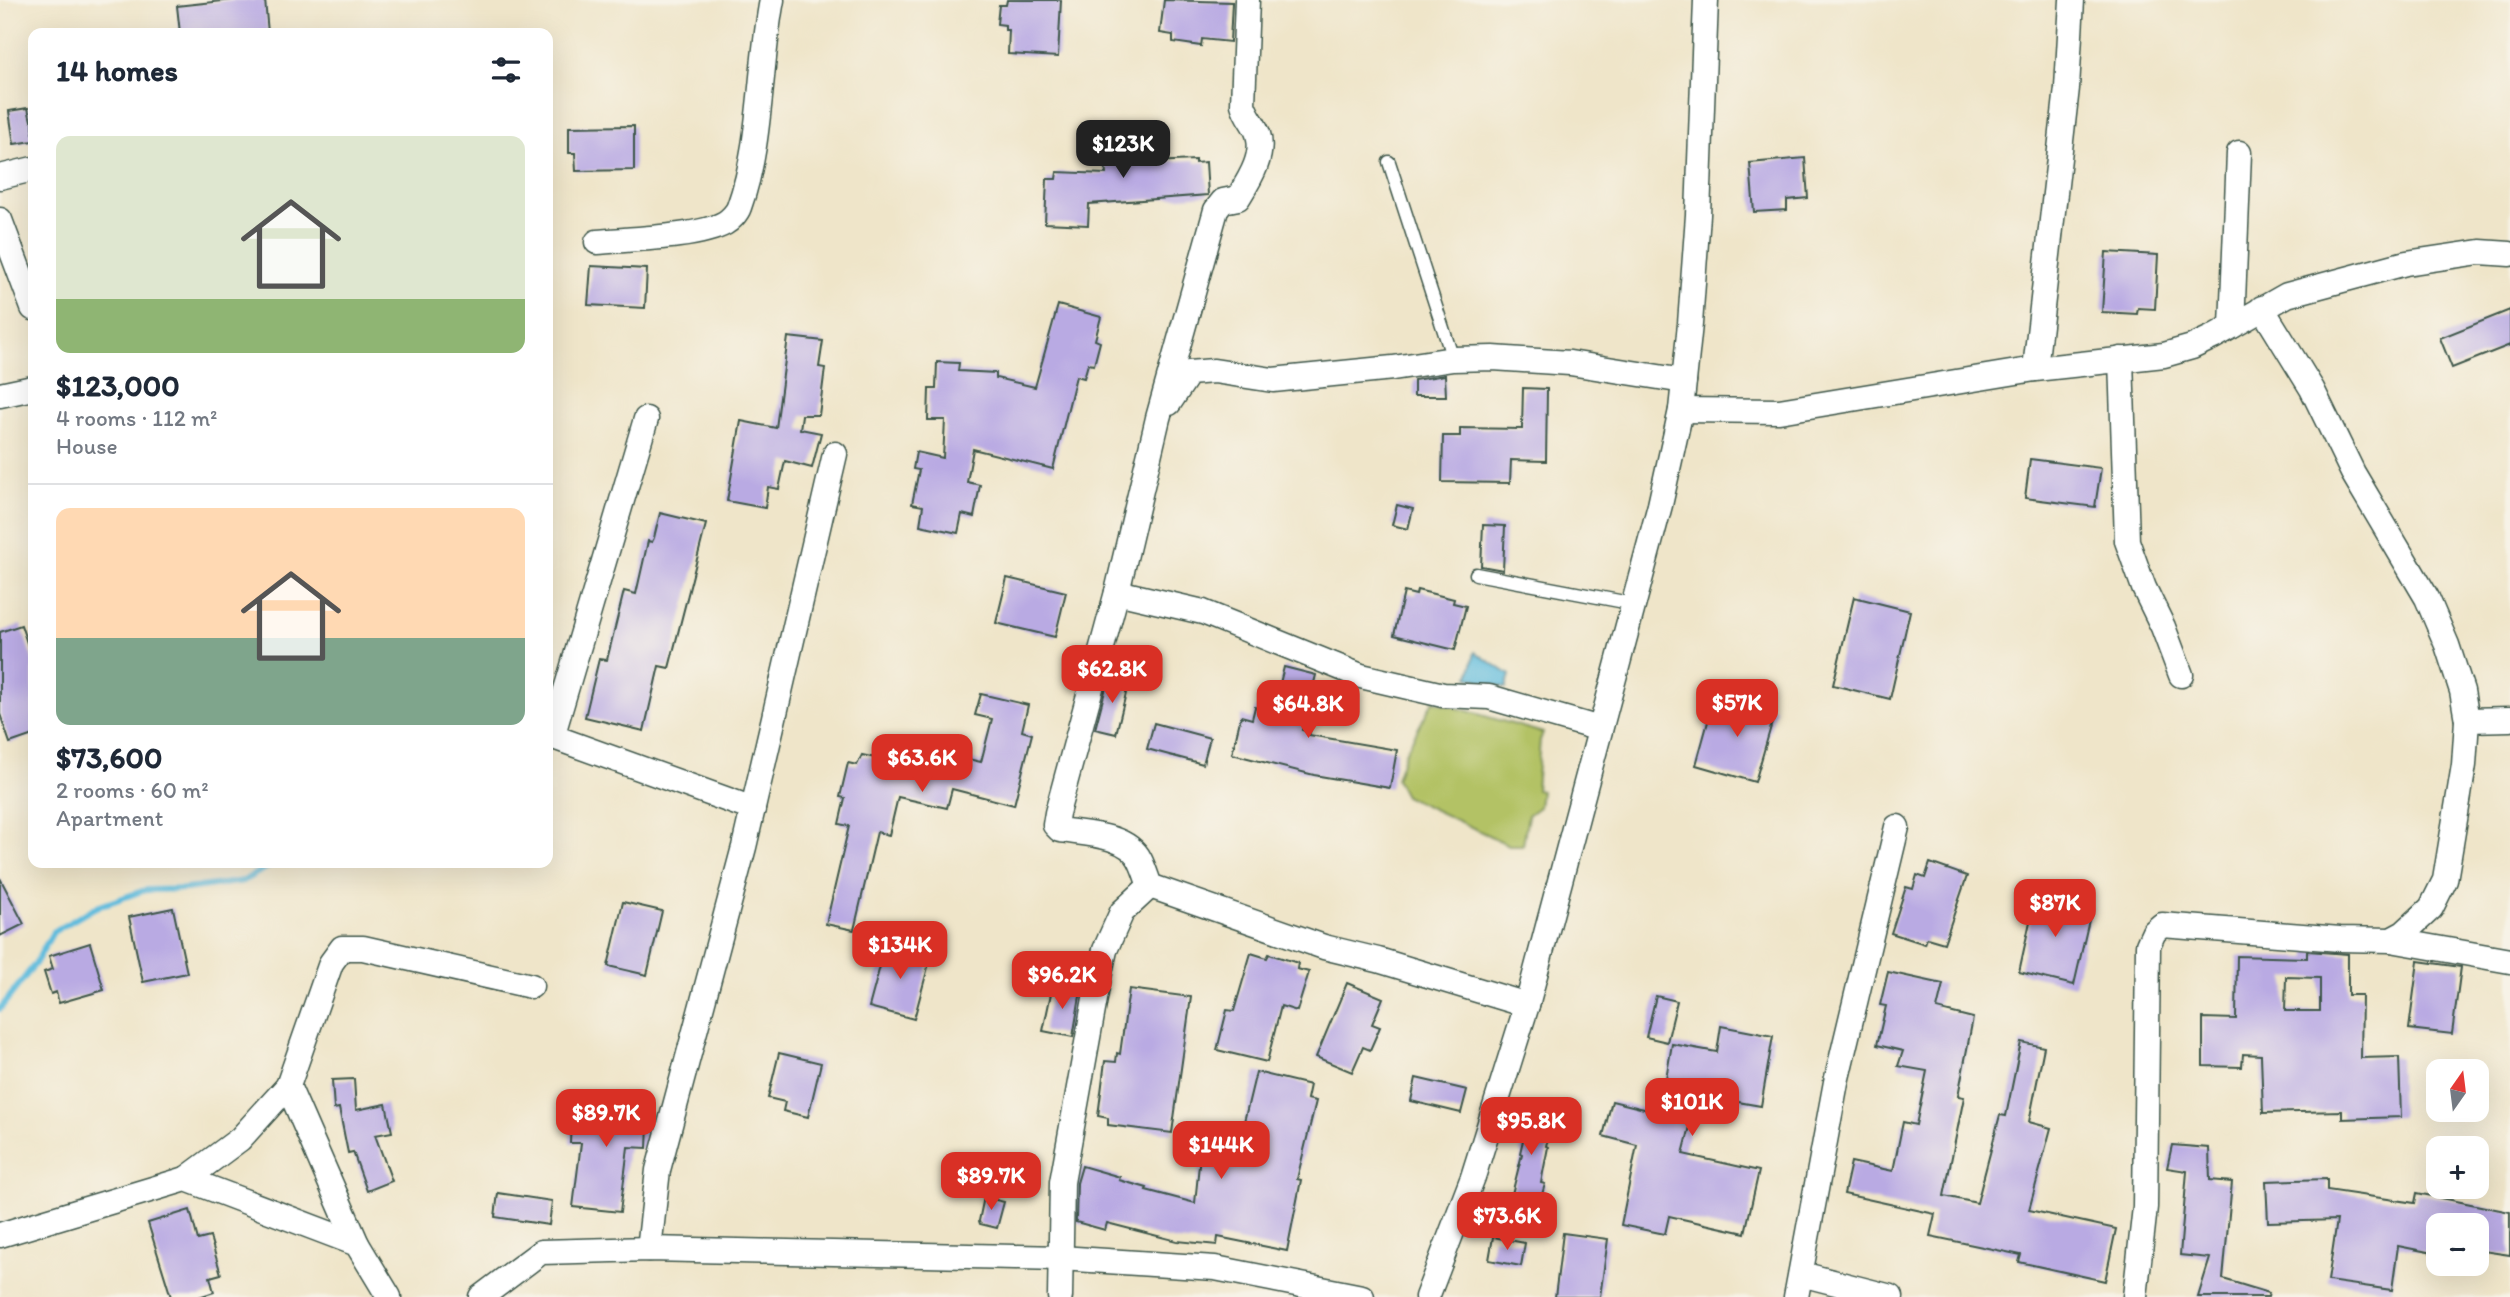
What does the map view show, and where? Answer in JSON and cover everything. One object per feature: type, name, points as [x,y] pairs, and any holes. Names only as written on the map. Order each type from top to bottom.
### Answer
[{"type":"street","points":[[597,242],[662,237],[704,230],[726,223],[738,211],[750,166],[772,0]]},
{"type":"street","points":[[1247,0],[1243,104],[1258,132],[1258,160],[1238,198],[1223,201],[1216,210],[1158,418],[1117,592],[1055,825],[1060,830],[1110,838],[1122,843],[1139,858],[1150,886],[1324,947],[1527,1004]]},
{"type":"street","points":[[1427,1297],[1473,1177],[1527,1004],[1636,604],[1681,410],[1698,215],[1706,0]]},
{"type":"street","points":[[2035,369],[2067,88],[2072,0]]},
{"type":"street","points":[[2232,327],[2239,153]]},
{"type":"street","points":[[0,177],[28,170]]},
{"type":"street","points":[[0,220],[28,294]]},
{"type":"street","points":[[1681,410],[1779,411],[2035,369],[2164,355],[2192,347],[2287,295],[2406,263],[2480,252],[2510,254]]},
{"type":"street","points":[[2262,308],[2312,389],[2353,473],[2427,598],[2447,645],[2462,691],[2467,719],[2464,765],[2445,880],[2431,908],[2404,933],[2391,940]]},
{"type":"street","points":[[1158,418],[1189,373],[1213,371],[1273,380],[1453,359],[1493,358],[1570,363],[1684,381]]},
{"type":"street","points":[[2121,359],[2127,541],[2181,675]]},
{"type":"street","points":[[0,395],[28,389]]},
{"type":"street","points":[[553,726],[646,419]]},
{"type":"street","points":[[649,1249],[658,1170],[753,809],[835,454]]},
{"type":"street","points":[[1117,592],[1203,612],[1361,676],[1443,695],[1489,697],[1600,729]]},
{"type":"street","points":[[2467,719],[2510,719]]},
{"type":"street","points":[[553,737],[753,809]]},
{"type":"street","points":[[1891,1297],[1798,1286],[1836,1083],[1897,827]]},
{"type":"street","points":[[1060,1297],[1062,1182],[1105,950],[1122,912],[1150,886]]},
{"type":"street","points":[[2135,1297],[2145,1195],[2148,945],[2154,932],[2162,925],[2340,939],[2391,940],[2510,961]]},
{"type":"street","points":[[0,1235],[187,1179],[240,1139],[288,1086],[331,963],[342,948],[363,948],[531,986]]},
{"type":"street","points":[[288,1086],[357,1244],[389,1297]]},
{"type":"street","points":[[187,1179],[357,1244]]},
{"type":"street","points":[[481,1297],[541,1252],[649,1249],[1060,1258],[1215,1268],[1362,1297]]},
{"type":"lane","points":[[1389,162],[1453,359]]},
{"type":"lane","points":[[1476,574],[1636,604]]},
{"type":"green space","points":[[1433,701],[1543,733],[1540,740],[1536,790],[1541,791],[1539,807],[1528,815],[1523,845],[1509,845],[1405,796],[1396,779],[1405,753]]},
{"type":"water","points":[[1475,652],[1510,675],[1506,688],[1469,677]]},
{"type":"building","points":[[232,0],[265,0],[268,28],[179,28],[177,6]]},
{"type":"building","points":[[1007,0],[1061,0],[1058,57],[1008,54],[1009,30],[1005,30],[1005,25],[997,24],[999,5],[1006,5]]},
{"type":"building","points":[[1164,0],[1232,2],[1230,42],[1202,39],[1201,46],[1173,42],[1173,35],[1160,33]]},
{"type":"building","points":[[28,108],[28,142],[14,144],[9,111]]},
{"type":"building","points":[[634,126],[634,170],[576,171],[575,153],[569,153],[569,127]]},
{"type":"building","points":[[1150,128],[1153,162],[1206,162],[1208,195],[1089,204],[1088,225],[1045,223],[1047,179],[1056,179],[1057,172],[1106,174],[1103,137],[1131,135],[1130,130]]},
{"type":"building","points":[[1805,158],[1808,198],[1787,200],[1787,210],[1754,212],[1750,163]]},
{"type":"building","points":[[2106,252],[2158,255],[2155,309],[2138,308],[2137,314],[2102,312]]},
{"type":"building","points":[[591,266],[647,269],[645,308],[588,305]]},
{"type":"building","points":[[1058,305],[1101,317],[1095,340],[1100,342],[1094,365],[1088,364],[1084,378],[1076,376],[1053,469],[973,449],[967,482],[980,485],[974,517],[962,514],[958,533],[920,525],[923,506],[912,504],[919,470],[913,469],[916,452],[943,458],[945,420],[928,420],[929,389],[936,389],[937,362],[959,363],[958,371],[996,373],[996,378],[1035,387]]},
{"type":"building","points":[[2510,310],[2510,345],[2452,368],[2440,338]]},
{"type":"building","points":[[788,337],[823,341],[819,367],[825,368],[819,415],[802,415],[800,429],[821,433],[812,468],[785,461],[779,489],[768,487],[765,508],[727,501],[741,421],[776,428]]},
{"type":"building","points":[[1445,375],[1446,396],[1414,396],[1414,380]]},
{"type":"building","points":[[1523,388],[1547,389],[1546,461],[1511,460],[1510,483],[1442,482],[1443,436],[1460,436],[1460,428],[1522,429]]},
{"type":"building","points":[[2030,459],[2101,468],[2095,507],[2025,498]]},
{"type":"building","points":[[1397,505],[1413,509],[1408,529],[1392,525]]},
{"type":"building","points":[[660,513],[706,524],[669,668],[659,666],[644,731],[585,717],[599,659],[607,660],[624,591],[636,594],[648,541],[652,542],[654,538]]},
{"type":"building","points":[[1483,525],[1505,526],[1503,570],[1481,566]]},
{"type":"building","points":[[1007,578],[1066,592],[1055,637],[996,623]]},
{"type":"building","points":[[1417,590],[1454,599],[1453,603],[1466,606],[1455,650],[1394,635],[1404,592],[1416,595]]},
{"type":"building","points":[[1854,597],[1910,611],[1890,699],[1833,685]]},
{"type":"building","points":[[21,625],[28,646],[28,737],[10,743],[0,714],[0,632]]},
{"type":"building","points":[[1284,667],[1316,675],[1302,730],[1310,732],[1309,735],[1397,750],[1390,788],[1314,775],[1232,754],[1241,716],[1252,719],[1255,707],[1273,712]]},
{"type":"building","points":[[1109,676],[1129,681],[1116,734],[1095,729]]},
{"type":"building","points":[[981,694],[1028,705],[1022,731],[1032,734],[1014,805],[952,789],[947,808],[898,797],[889,835],[877,832],[854,930],[826,924],[849,826],[839,824],[845,798],[840,797],[848,763],[857,765],[862,755],[924,769],[929,750],[981,762],[992,719],[975,715]]},
{"type":"building","points":[[1726,694],[1776,709],[1755,782],[1696,765],[1709,718],[1719,721]]},
{"type":"building","points":[[1154,723],[1210,738],[1203,764],[1147,749]]},
{"type":"building","points":[[1930,863],[1967,876],[1944,943],[1927,938],[1925,944],[1891,933],[1906,887],[1913,889],[1917,875],[1925,878]]},
{"type":"building","points":[[0,878],[24,924],[0,936]]},
{"type":"building","points":[[2036,894],[2092,907],[2074,985],[2019,972]]},
{"type":"building","points":[[623,902],[662,911],[647,975],[608,966]]},
{"type":"building","points":[[173,908],[187,973],[143,982],[129,917]]},
{"type":"building","points":[[90,943],[104,990],[59,1003],[56,992],[51,994],[44,972],[53,969],[49,956]]},
{"type":"building","points":[[886,944],[931,956],[914,1019],[869,1007]]},
{"type":"building","points":[[2307,951],[2348,954],[2348,995],[2362,995],[2361,1058],[2399,1057],[2401,1117],[2342,1119],[2342,1111],[2263,1113],[2261,1055],[2243,1054],[2242,1067],[2203,1066],[2203,1018],[2236,1019],[2237,956],[2307,958]],"holes":[[[2286,977],[2320,978],[2320,1011],[2285,1011]]]},
{"type":"building","points":[[1251,953],[1267,958],[1269,954],[1298,963],[1297,969],[1309,972],[1297,1011],[1281,1006],[1267,1062],[1217,1050],[1227,1010],[1234,1011]]},
{"type":"building","points":[[2418,961],[2461,967],[2452,1034],[2409,1029]]},
{"type":"building","points":[[1888,972],[1943,984],[1937,1009],[1973,1018],[1958,1096],[1964,1097],[1944,1196],[1977,1203],[2000,1115],[2006,1116],[2021,1042],[2044,1047],[2029,1122],[2051,1128],[2029,1210],[2116,1229],[2105,1281],[2019,1262],[2021,1255],[1930,1236],[1935,1214],[1844,1194],[1851,1162],[1893,1171],[1903,1122],[1916,1125],[1927,1071],[1898,1066],[1903,1051],[1877,1045],[1886,1006],[1880,1005]]},
{"type":"building","points":[[1347,983],[1383,998],[1372,1024],[1380,1027],[1370,1050],[1363,1047],[1352,1072],[1316,1057]]},
{"type":"building","points":[[1053,984],[1081,990],[1073,1037],[1043,1031]]},
{"type":"building","points":[[1129,989],[1191,997],[1172,1133],[1108,1125],[1108,1118],[1098,1116],[1105,1061],[1116,1062],[1117,1053],[1120,1054]]},
{"type":"building","points":[[1656,996],[1677,1001],[1667,1042],[1646,1037]]},
{"type":"building","points":[[1721,1026],[1773,1036],[1761,1106],[1698,1095],[1683,1154],[1759,1171],[1745,1233],[1669,1216],[1665,1234],[1621,1225],[1637,1145],[1603,1136],[1612,1101],[1660,1113],[1672,1044],[1717,1052]]},
{"type":"building","points":[[779,1053],[821,1063],[808,1117],[783,1111],[785,1102],[768,1098]]},
{"type":"building","points":[[1256,1072],[1310,1085],[1307,1099],[1316,1101],[1297,1179],[1301,1180],[1287,1251],[1218,1237],[1217,1245],[1177,1241],[1107,1223],[1105,1230],[1076,1222],[1077,1183],[1082,1166],[1120,1177],[1119,1180],[1147,1188],[1146,1190],[1195,1203],[1200,1155],[1235,1159]]},
{"type":"building","points":[[1416,1078],[1467,1090],[1461,1113],[1411,1101]]},
{"type":"building","points":[[354,1079],[356,1110],[386,1104],[392,1132],[375,1135],[392,1181],[367,1191],[353,1152],[348,1153],[339,1108],[334,1109],[332,1080]]},
{"type":"building","points":[[572,1100],[649,1102],[647,1148],[628,1147],[620,1212],[573,1207],[581,1143],[570,1143]]},
{"type":"building","points":[[1513,1112],[1552,1122],[1541,1183],[1545,1184],[1539,1205],[1511,1198],[1524,1136],[1508,1132]]},
{"type":"building","points":[[2172,1145],[2209,1148],[2210,1180],[2232,1182],[2223,1279],[2269,1293],[2268,1297],[2198,1297],[2210,1258],[2180,1255],[2187,1171],[2167,1168]]},
{"type":"building","points":[[2327,1179],[2327,1190],[2415,1203],[2417,1193],[2426,1195],[2426,1199],[2446,1199],[2510,1212],[2510,1255],[2489,1252],[2489,1213],[2426,1213],[2426,1252],[2398,1246],[2392,1290],[2328,1281],[2337,1220],[2268,1222],[2266,1181]]},
{"type":"building","points":[[498,1193],[552,1201],[549,1225],[495,1217]]},
{"type":"building","points":[[984,1197],[1004,1202],[997,1228],[980,1224]]},
{"type":"building","points":[[190,1210],[198,1240],[210,1237],[221,1274],[210,1277],[214,1292],[199,1297],[171,1297],[148,1223]]},
{"type":"building","points":[[1563,1233],[1608,1239],[1600,1297],[1555,1297]]},
{"type":"building","points":[[1493,1237],[1525,1243],[1521,1266],[1489,1260]]},
{"type":"waterway","points":[[0,1009],[35,964],[53,932],[94,908],[145,890],[185,889],[243,881],[266,868]]}]
